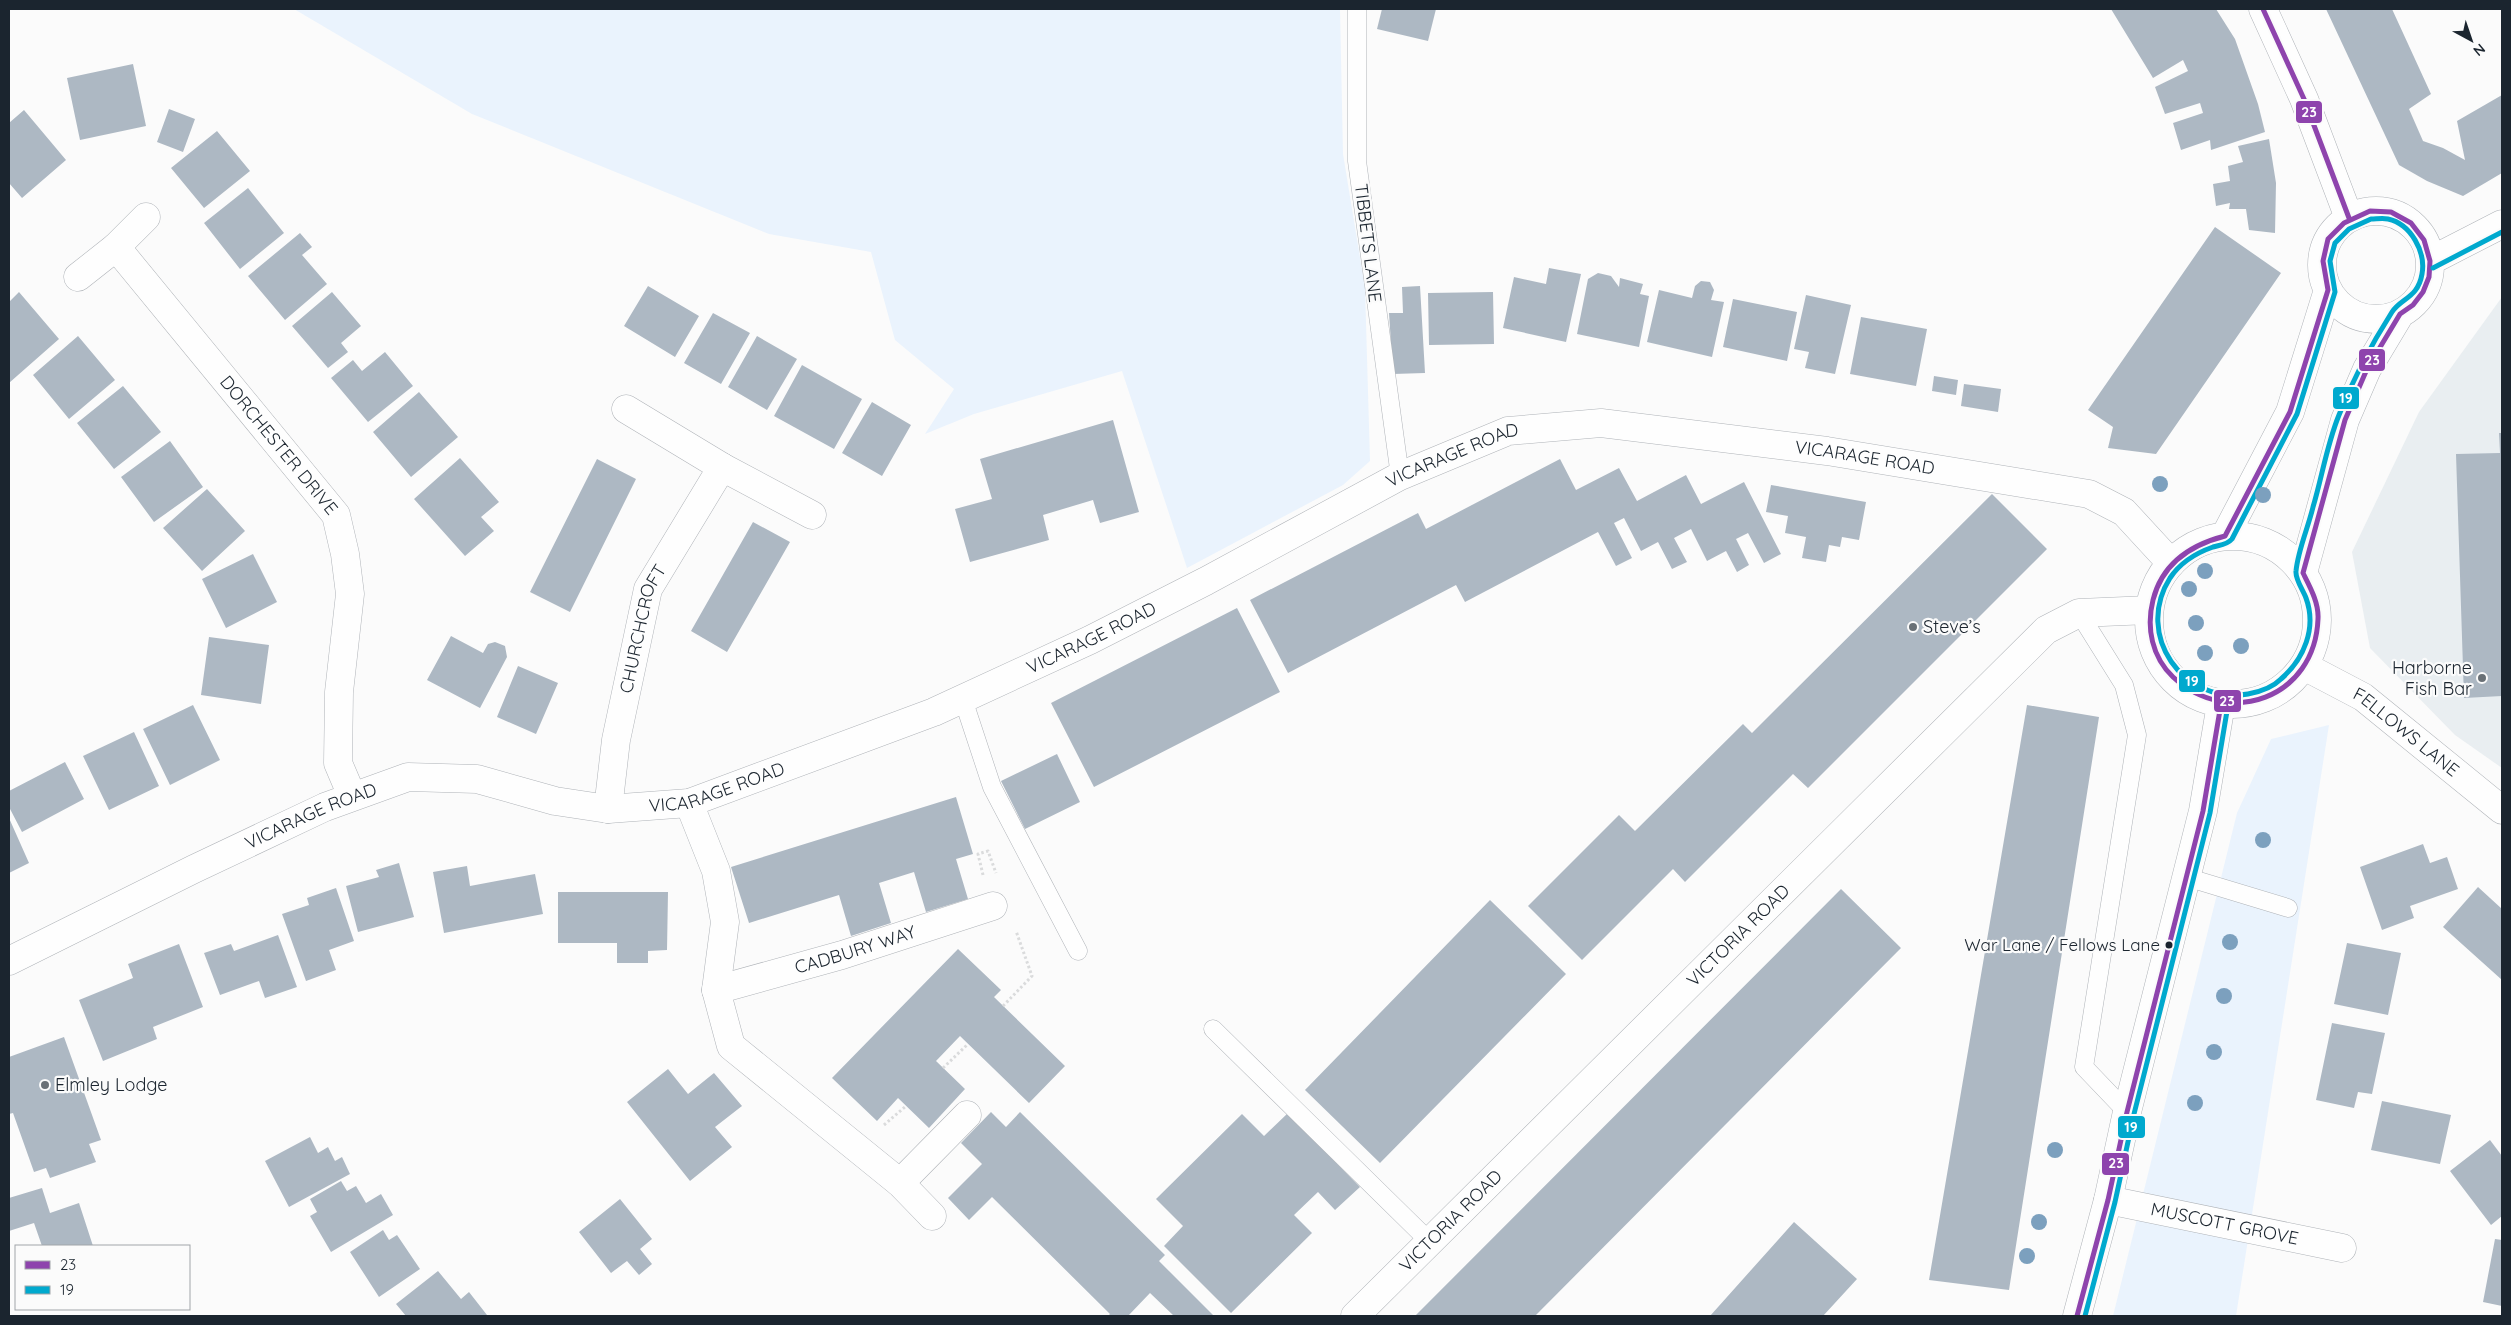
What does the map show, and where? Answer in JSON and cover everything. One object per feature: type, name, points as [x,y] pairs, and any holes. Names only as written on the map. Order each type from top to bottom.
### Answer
[{"type":"street","points":[[2263,9],[2304,99],[2349,218]]},
{"type":"street","points":[[2370,211],[2391,212],[2411,223],[2424,240],[2430,261],[2429,277],[2424,292],[2414,305],[2400,314],[2379,319],[2358,317],[2341,306],[2328,290],[2322,274],[2322,258],[2327,242],[2336,228],[2349,218],[2370,211]]},
{"type":"street","points":[[78,277],[116,247],[146,217]]},
{"type":"street","points":[[2430,261],[2502,224]]},
{"type":"street","name":"DORCHESTER DRIVE","points":[[116,247],[336,515],[345,554],[350,594],[340,692],[338,763],[352,796]]},
{"type":"street","points":[[2225,536],[2290,412],[2328,290]]},
{"type":"street","points":[[2303,573],[2345,420],[2367,369],[2400,314]]},
{"type":"street","points":[[626,409],[722,467],[812,514]]},
{"type":"street","name":"VICARAGE ROAD","points":[[9,962],[194,869],[352,796],[408,777],[477,779],[555,801],[608,809],[689,803],[934,712],[963,699],[1098,636],[1215,576],[1400,476],[1508,431],[1601,423],[1827,451],[2089,494],[2124,512],[2171,564]]},
{"type":"street","name":"CHURCHCROFT","points":[[608,809],[616,740],[648,589],[722,467]]},
{"type":"street","points":[[2225,536],[2248,537],[2269,544],[2288,556],[2303,573],[2314,595],[2318,619],[2314,644],[2304,666],[2288,684],[2268,697],[2245,704],[2221,704],[2196,696],[2175,681],[2159,661],[2150,636],[2150,610],[2157,585],[2171,564],[2187,550],[2205,541],[2225,536]]},
{"type":"street","name":"VICTORIA ROAD","points":[[1355,1316],[2046,630],[2079,613],[2150,610]]},
{"type":"street","name":"FELLOWS LANE","points":[[2304,666],[2363,697],[2502,810]]},
{"type":"street","points":[[2077,1316],[2108,1200],[2127,1112],[2203,811],[2221,704]]},
{"type":"street","points":[[689,803],[716,872],[725,922],[716,990],[731,1046],[900,1182],[932,1216]]},
{"type":"street","name":"CADBURY WAY","points":[[716,990],[842,955],[992,906]]},
{"type":"street","points":[[900,1182],[966,1115]]},
{"type":"street","name":"MUSCOTT GROVE","points":[[2108,1200],[2342,1248]]},
{"type":"lane","name":"TIBBETS LANE","points":[[1356,9],[1357,161],[1400,476]]},
{"type":"lane","points":[[2079,613],[2124,685],[2137,735],[2084,1067],[2127,1112]]},
{"type":"lane","points":[[963,699],[992,787],[1078,951]]},
{"type":"lane","points":[[2186,877],[2288,908]]},
{"type":"lane","points":[[1213,1029],[1430,1242]]},
{"type":"path","points":[[944,1068],[968,1044]]},
{"type":"shaded area","points":[[294,9],[1340,9],[1343,154],[1365,288],[1370,461],[1343,485],[1187,568],[1122,371],[974,414],[925,434],[954,389],[895,340],[871,252],[769,234],[472,114]]},
{"type":"shaded area","points":[[2502,297],[2502,768],[2455,735],[2370,648],[2352,552],[2419,412]]},
{"type":"shaded area","points":[[2329,725],[2236,1316],[2113,1316],[2237,813],[2271,739]]},
{"type":"building","points":[[1382,9],[1436,9],[1428,41],[1377,29]]},
{"type":"building","points":[[2111,9],[2216,9],[2235,39],[2258,104],[2265,132],[2211,150],[2210,140],[2181,150],[2173,123],[2203,113],[2200,103],[2165,114],[2155,87],[2188,71],[2183,60],[2153,78]]},
{"type":"building","points":[[2326,9],[2392,9],[2431,94],[2409,109],[2423,141],[2443,148],[2465,160],[2457,121],[2502,95],[2502,173],[2463,196],[2427,181],[2399,165]]},
{"type":"building","points":[[133,64],[146,126],[80,140],[67,78]]},
{"type":"building","points":[[169,109],[195,119],[183,152],[157,142]]},
{"type":"building","points":[[24,110],[66,160],[22,198],[9,183],[9,123]]},
{"type":"building","points":[[217,131],[250,171],[204,208],[171,168]]},
{"type":"building","points":[[2269,139],[2276,183],[2275,233],[2249,230],[2246,209],[2229,209],[2230,203],[2216,206],[2213,184],[2230,181],[2228,166],[2243,162],[2238,146]]},
{"type":"building","points":[[248,188],[284,233],[240,269],[204,223]]},
{"type":"building","points":[[2215,227],[2281,273],[2156,454],[2108,448],[2113,427],[2088,410]]},
{"type":"building","points":[[300,233],[312,247],[302,255],[327,284],[285,320],[248,276]]},
{"type":"building","points":[[1549,268],[1581,274],[1566,342],[1503,328],[1514,277],[1546,284]]},
{"type":"building","points":[[1598,273],[1611,276],[1619,287],[1620,278],[1643,284],[1640,294],[1649,296],[1639,347],[1577,334],[1588,279]]},
{"type":"building","points":[[1701,281],[1710,282],[1714,290],[1711,300],[1724,302],[1712,357],[1647,342],[1659,290],[1692,298],[1695,286]]},
{"type":"building","points":[[648,286],[699,316],[675,357],[624,326]]},
{"type":"building","points":[[1420,286],[1425,373],[1393,374],[1389,313],[1403,313],[1402,287]]},
{"type":"building","points":[[19,292],[59,339],[9,383],[9,302]]},
{"type":"building","points":[[332,292],[361,326],[341,343],[348,352],[328,368],[292,326]]},
{"type":"building","points":[[1493,292],[1494,344],[1429,345],[1428,293]]},
{"type":"building","points":[[1806,295],[1851,305],[1835,374],[1805,368],[1809,352],[1794,349]]},
{"type":"building","points":[[1733,299],[1797,312],[1787,361],[1723,347]]},
{"type":"building","points":[[713,313],[750,333],[721,384],[684,363]]},
{"type":"building","points":[[1861,317],[1927,329],[1916,386],[1850,374]]},
{"type":"building","points":[[78,336],[115,380],[69,419],[33,375]]},
{"type":"building","points":[[757,336],[797,359],[767,410],[728,387]]},
{"type":"building","points":[[385,352],[413,386],[368,422],[331,378],[353,360],[362,371]]},
{"type":"building","points":[[802,365],[862,399],[834,449],[774,416]]},
{"type":"building","points":[[1934,376],[1958,380],[1956,395],[1932,391]]},
{"type":"building","points":[[1964,384],[2001,389],[1998,412],[1961,406]]},
{"type":"building","points":[[123,386],[161,432],[114,469],[77,423]]},
{"type":"building","points":[[419,392],[458,437],[411,477],[373,432]]},
{"type":"building","points":[[872,402],[911,425],[882,476],[842,453]]},
{"type":"building","points":[[1113,420],[1139,512],[1100,523],[1093,500],[1043,515],[1049,540],[970,562],[955,509],[992,499],[980,459]]},
{"type":"building","points":[[2499,433],[2502,433],[2502,696],[2464,698],[2456,454],[2500,453]]},
{"type":"building","points":[[170,441],[203,487],[154,522],[121,477]]},
{"type":"building","points":[[460,458],[499,502],[481,517],[494,531],[465,556],[414,499]]},
{"type":"building","points":[[597,459],[636,479],[570,612],[530,592]]},
{"type":"building","points":[[1560,459],[1576,490],[1619,468],[1637,501],[1686,475],[1701,504],[1744,482],[1781,554],[1764,563],[1748,533],[1736,539],[1749,565],[1737,572],[1726,551],[1707,561],[1691,529],[1674,538],[1687,562],[1672,569],[1658,542],[1641,551],[1624,518],[1614,523],[1632,558],[1616,566],[1598,532],[1465,602],[1456,585],[1288,673],[1250,600],[1418,513],[1426,529]]},
{"type":"building","points":[[1771,485],[1866,502],[1859,540],[1842,537],[1840,547],[1829,545],[1826,562],[1802,558],[1806,537],[1785,533],[1788,516],[1766,512]]},
{"type":"building","points":[[207,489],[245,531],[202,571],[163,528]]},
{"type":"building","points":[[1992,494],[2047,549],[1808,788],[1793,774],[1685,882],[1673,869],[1582,960],[1528,906],[1619,815],[1635,831],[1743,724],[1752,733]]},
{"type":"building","points":[[753,522],[790,542],[727,652],[691,631]]},
{"type":"building","points":[[253,554],[277,602],[226,628],[202,579]]},
{"type":"building","points":[[1237,608],[1280,692],[1094,787],[1051,703]]},
{"type":"building","points":[[451,636],[483,653],[488,644],[495,642],[505,646],[507,657],[480,708],[427,680]]},
{"type":"building","points":[[209,637],[269,645],[261,704],[201,695]]},
{"type":"building","points":[[518,666],[558,683],[536,734],[497,717]]},
{"type":"building","points":[[193,705],[220,760],[170,785],[143,729]]},
{"type":"building","points":[[2027,705],[2099,717],[2009,1290],[1929,1280]]},
{"type":"building","points":[[134,732],[159,786],[109,810],[83,756]]},
{"type":"building","points":[[1057,754],[1080,802],[1025,829],[1001,781]]},
{"type":"building","points":[[65,762],[84,799],[22,832],[9,807],[9,791]]},
{"type":"building","points":[[956,797],[973,854],[956,859],[968,899],[926,912],[914,872],[879,883],[891,923],[851,936],[839,895],[749,923],[731,867]]},
{"type":"building","points":[[9,818],[29,863],[9,873]]},
{"type":"building","points":[[2423,844],[2430,863],[2447,857],[2458,889],[2410,906],[2414,918],[2382,930],[2360,867]]},
{"type":"building","points":[[399,863],[414,917],[358,932],[346,886],[379,877],[376,870]]},
{"type":"building","points":[[467,866],[470,886],[535,874],[543,914],[444,933],[433,872]]},
{"type":"building","points":[[2478,887],[2502,909],[2502,980],[2443,927]]},
{"type":"building","points":[[336,888],[354,941],[329,950],[336,970],[306,981],[282,914],[309,905],[307,898]]},
{"type":"building","points":[[1841,889],[1901,948],[1535,1316],[1415,1316]]},
{"type":"building","points":[[558,892],[668,892],[667,950],[648,951],[648,963],[617,963],[617,943],[558,943]]},
{"type":"building","points":[[1490,900],[1566,974],[1380,1163],[1305,1090]]},
{"type":"building","points":[[278,935],[297,987],[265,998],[259,981],[220,995],[204,953],[231,944],[234,951]]},
{"type":"building","points":[[2347,943],[2401,953],[2388,1015],[2334,1004]]},
{"type":"building","points":[[179,944],[203,1007],[153,1027],[157,1039],[103,1061],[79,1000],[133,978],[128,964]]},
{"type":"building","points":[[958,949],[1001,990],[994,997],[1065,1066],[1029,1103],[960,1036],[936,1061],[965,1089],[929,1128],[898,1098],[877,1121],[832,1078]]},
{"type":"building","points":[[2332,1023],[2385,1033],[2372,1094],[2358,1092],[2354,1108],[2316,1100]]},
{"type":"building","name":"Elmley Lodge","points":[[64,1037],[101,1140],[89,1144],[96,1162],[50,1178],[46,1168],[34,1172],[13,1113],[9,1114],[9,1057]]},
{"type":"building","points":[[668,1069],[688,1094],[714,1073],[742,1106],[715,1127],[732,1147],[690,1181],[627,1102]]},
{"type":"building","points":[[2382,1101],[2451,1115],[2440,1164],[2371,1150]]},
{"type":"building","points":[[991,1112],[1006,1127],[1020,1112],[1165,1255],[1159,1261],[1214,1316],[1174,1316],[1150,1293],[1128,1316],[1108,1316],[1110,1314],[992,1197],[969,1220],[948,1198],[982,1164],[961,1143]]},
{"type":"building","points":[[1288,1113],[1360,1187],[1335,1210],[1318,1192],[1294,1215],[1312,1233],[1231,1313],[1164,1246],[1183,1226],[1156,1199],[1242,1114],[1264,1136]]},
{"type":"building","points":[[310,1137],[318,1153],[328,1147],[335,1161],[342,1157],[350,1174],[289,1207],[265,1161]]},
{"type":"building","points":[[2490,1140],[2502,1156],[2502,1216],[2491,1225],[2450,1171]]},
{"type":"building","points":[[341,1181],[347,1191],[356,1186],[366,1203],[381,1194],[393,1215],[331,1252],[310,1216],[317,1212],[310,1199]]},
{"type":"building","points":[[42,1188],[50,1213],[79,1203],[93,1245],[42,1245],[34,1223],[9,1231],[9,1198]]},
{"type":"building","points":[[620,1199],[652,1239],[640,1249],[652,1264],[639,1275],[627,1261],[611,1273],[579,1232]]},
{"type":"building","points":[[1794,1222],[1857,1279],[1823,1316],[1710,1316]]},
{"type":"building","points":[[383,1230],[389,1240],[397,1235],[420,1269],[379,1297],[350,1252]]},
{"type":"building","points":[[2495,1239],[2502,1240],[2502,1306],[2483,1302]]},
{"type":"building","points":[[438,1271],[461,1299],[469,1292],[487,1315],[406,1316],[396,1304]]},
{"type":"transit line","name":"23","points":[[2263,9],[2304,99],[2349,218]]},
{"type":"transit line","name":"23","points":[[2370,211],[2391,212],[2411,223],[2424,240],[2430,261],[2429,277],[2423,292],[2413,305],[2400,314],[2367,369],[2345,420],[2303,573],[2314,595],[2318,613],[2313,646],[2302,669],[2286,686],[2265,697],[2243,702],[2219,701],[2195,693],[2173,677],[2166,669],[2152,642],[2150,621],[2157,587],[2163,576],[2179,558],[2200,545],[2225,536],[2290,412],[2328,290],[2323,261],[2328,239],[2344,223],[2370,211]]},
{"type":"transit line","name":"19","points":[[2371,219],[2386,219],[2396,222],[2410,233],[2422,257],[2422,274],[2417,288],[2392,312],[2370,350],[2350,388],[2331,437],[2296,571],[2309,609],[2309,632],[2306,642],[2302,652],[2289,671],[2278,682],[2266,689],[2248,694],[2225,695],[2203,689],[2185,677],[2171,661],[2162,643],[2158,622],[2160,600],[2170,578],[2184,563],[2201,552],[2226,544],[2232,539],[2297,414],[2335,292],[2330,261],[2335,243],[2349,229],[2371,219]]},
{"type":"transit line","name":"19","points":[[2433,268],[2502,232]]},
{"type":"transit line","name":"23","points":[[2077,1316],[2108,1200],[2127,1112],[2203,811],[2221,704]]},
{"type":"transit line","name":"19","points":[[2085,1316],[2115,1202],[2134,1114],[2210,813],[2228,705]]},
{"type":"place","name":"Steve’s","points":[[1913,627]]},
{"type":"place","name":"Harborne Fish Bar","points":[[2482,678]]},
{"type":"place","name":"War Lane / Fellows Lane","points":[[2169,945]]},
{"type":"place","name":"Elmley Lodge","points":[[45,1085]]}]
